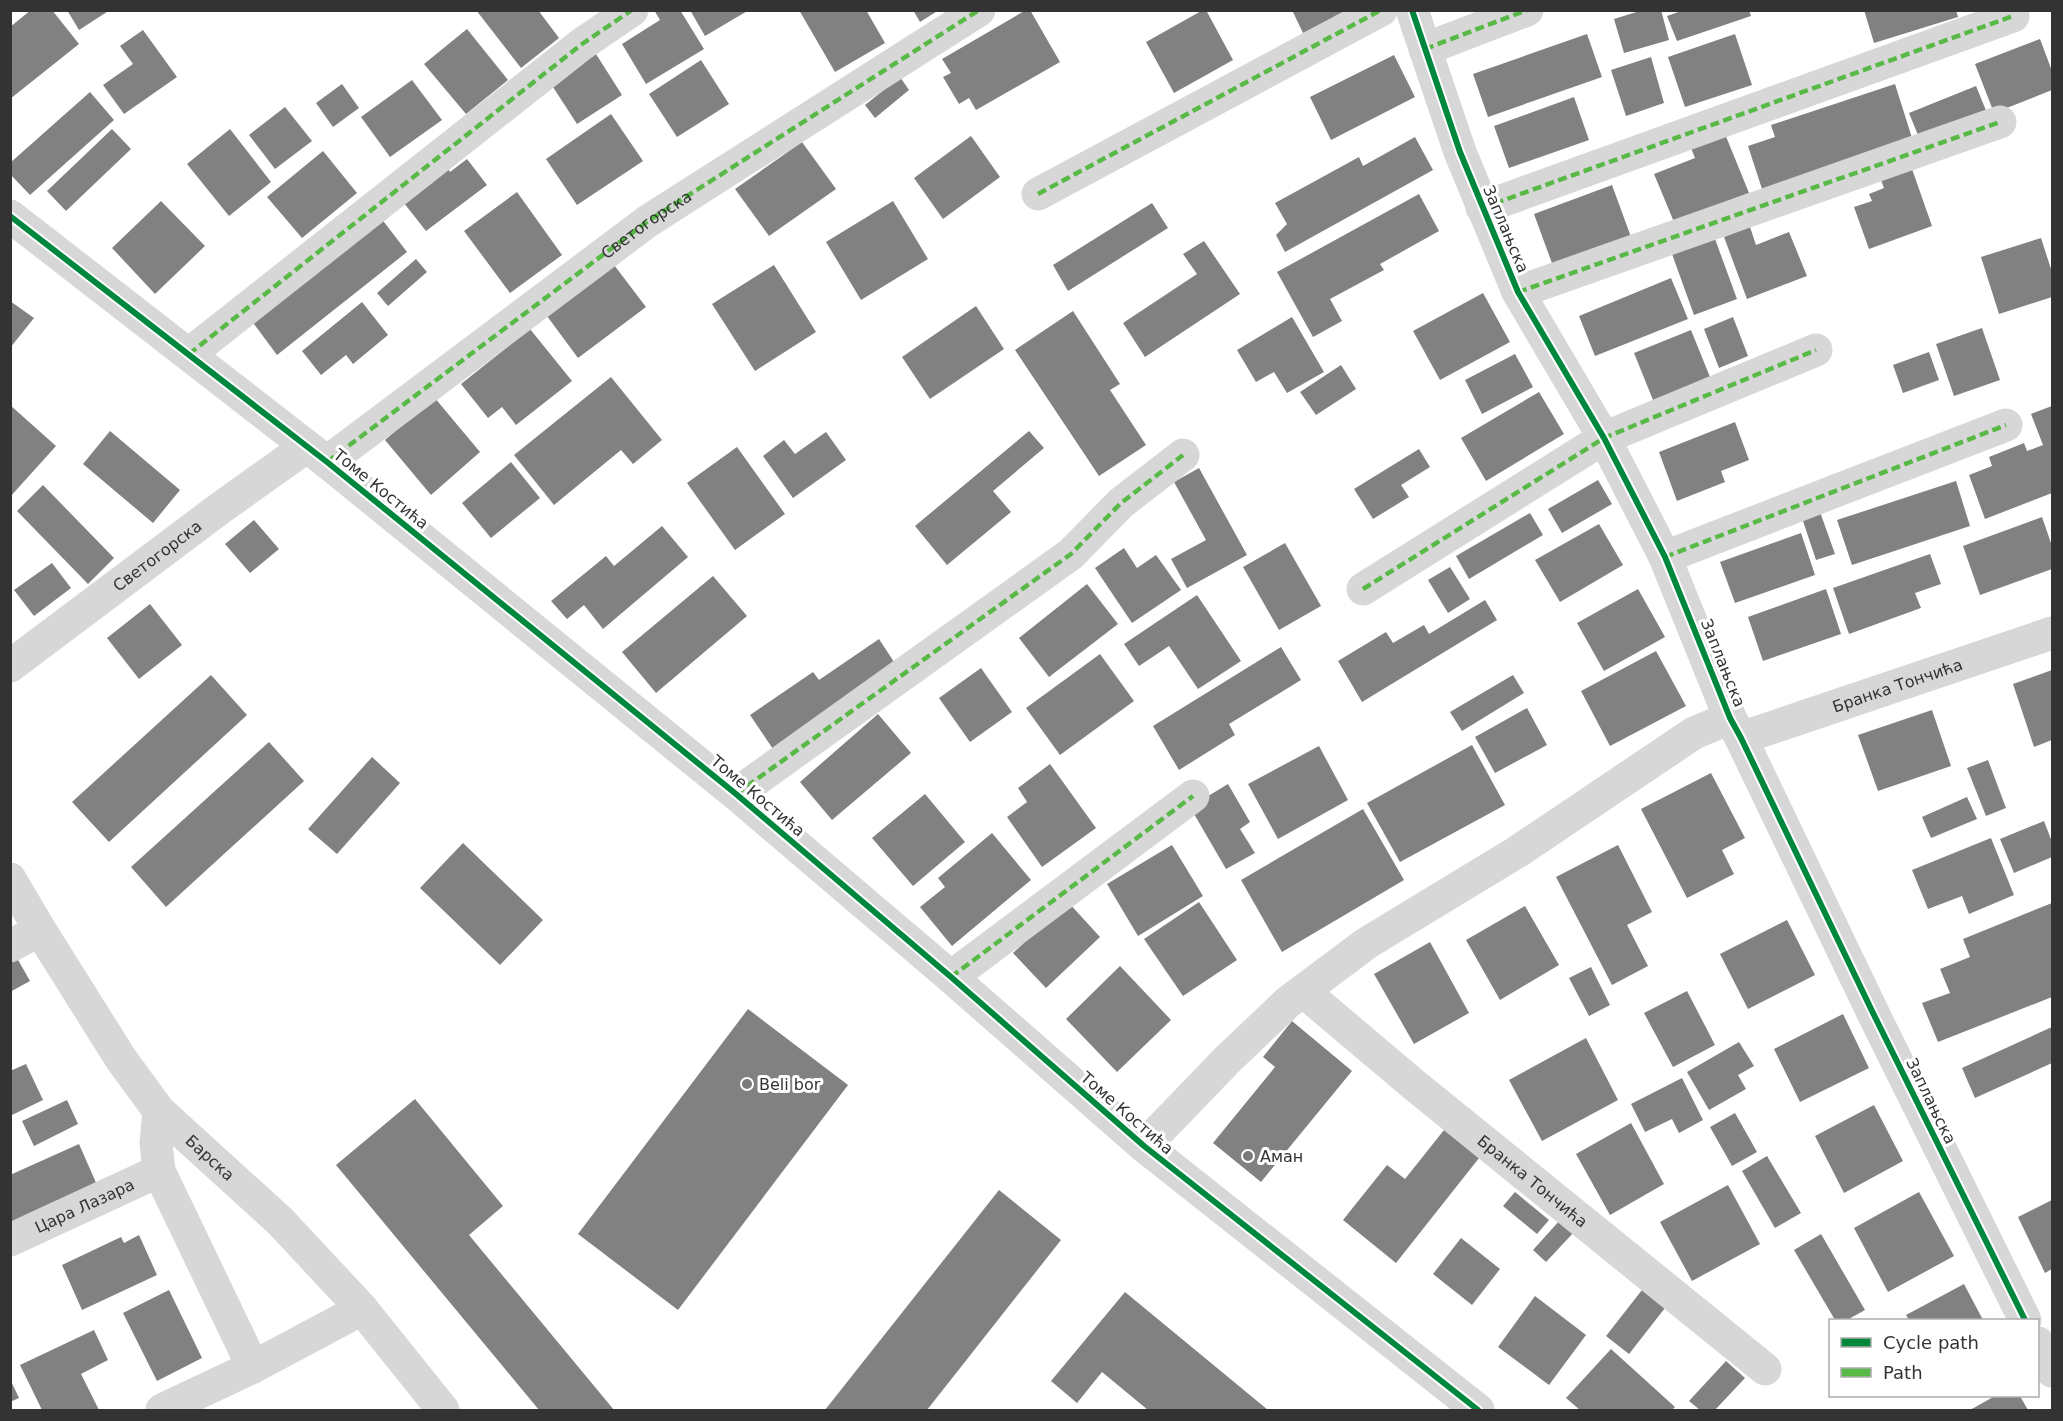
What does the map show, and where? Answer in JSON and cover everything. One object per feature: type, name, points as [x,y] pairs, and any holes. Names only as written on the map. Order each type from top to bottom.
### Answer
[{"type":"street","points":[[189,354],[582,44],[632,10]]},
{"type":"street","name":"Светогорска","points":[[10,666],[219,509],[316,455],[648,221],[980,10]]},
{"type":"street","points":[[1038,194],[1382,10]]},
{"type":"street","name":"Заплањска","points":[[1412,10],[1460,152],[1518,292],[1604,438],[1665,557],[1736,728],[1878,1024],[2025,1319]]},
{"type":"street","points":[[1425,49],[1527,10]]},
{"type":"street","points":[[1482,208],[2013,16]]},
{"type":"street","points":[[1518,292],[2000,122]]},
{"type":"street","name":"Томе Костића","points":[[10,216],[316,455],[736,794],[951,977],[1144,1146],[1478,1410]]},
{"type":"street","points":[[1363,589],[1604,438],[1816,350]]},
{"type":"street","points":[[1665,557],[2006,425]]},
{"type":"street","points":[[736,794],[1071,554],[1121,503],[1183,455]]},
{"type":"street","name":"Бранка Тончића","points":[[1144,1146],[1228,1059],[1288,1002],[1367,943],[1517,852],[1694,733],[1736,728],[2052,633]]},
{"type":"street","points":[[951,977],[1192,796]]},
{"type":"street","name":"Барска","points":[[10,879],[39,930],[121,1059],[159,1111],[280,1221],[362,1309],[443,1410]]},
{"type":"street","points":[[10,946],[39,930]]},
{"type":"street","name":"Бранка Тончића","points":[[1303,991],[1765,1369]]},
{"type":"street","points":[[159,1111],[156,1143],[159,1171],[253,1366]]},
{"type":"street","name":"Цара Лазара","points":[[10,1240],[159,1171]]},
{"type":"street","points":[[162,1410],[362,1309]]},
{"type":"street","points":[[2039,1348],[2052,1371]]},
{"type":"building","points":[[31,10],[52,10],[79,44],[10,99],[10,27]]},
{"type":"building","points":[[67,10],[110,10],[79,30]]},
{"type":"building","points":[[476,10],[538,10],[559,38],[521,68]]},
{"type":"building","points":[[654,10],[680,10],[704,49],[646,84],[622,44],[660,20]]},
{"type":"building","points":[[690,10],[749,10],[705,36]]},
{"type":"building","points":[[799,10],[866,10],[885,43],[835,72]]},
{"type":"building","points":[[913,10],[939,10],[920,22]]},
{"type":"building","points":[[1026,10],[1030,10],[1060,62],[976,110],[969,98],[959,104],[943,77],[951,73],[942,59]]},
{"type":"building","points":[[1206,10],[1233,60],[1174,93],[1146,42]]},
{"type":"building","points":[[1292,10],[1349,10],[1303,33]]},
{"type":"building","points":[[1643,10],[1661,10],[1669,40],[1624,53],[1614,19]]},
{"type":"building","points":[[1684,10],[1749,10],[1751,16],[1677,41],[1667,16]]},
{"type":"building","points":[[1864,10],[1956,10],[1958,17],[1874,43]]},
{"type":"building","points":[[467,29],[508,80],[466,114],[424,64]]},
{"type":"building","points":[[143,30],[177,77],[124,114],[103,85],[133,64],[120,46]]},
{"type":"building","points":[[1587,34],[1602,77],[1488,117],[1473,74]]},
{"type":"building","points":[[1735,34],[1752,85],[1685,107],[1668,57]]},
{"type":"building","points":[[2040,39],[2052,71],[2052,90],[1994,113],[1975,64]]},
{"type":"building","points":[[596,54],[622,95],[577,124],[551,84]]},
{"type":"building","points":[[1394,55],[1415,97],[1331,140],[1310,97]]},
{"type":"building","points":[[1651,57],[1664,103],[1626,116],[1611,70]]},
{"type":"building","points":[[701,60],[729,104],[677,137],[649,94]]},
{"type":"building","points":[[900,77],[909,90],[875,118],[865,105]]},
{"type":"building","points":[[412,80],[442,120],[390,157],[361,117]]},
{"type":"building","points":[[342,84],[359,108],[333,127],[316,103]]},
{"type":"building","points":[[1895,84],[1913,141],[1763,192],[1748,146],[1775,137],[1771,125]]},
{"type":"building","points":[[1976,86],[1987,113],[1920,140],[1909,113]]},
{"type":"building","points":[[90,92],[114,120],[30,195],[10,174],[10,163]]},
{"type":"building","points":[[1574,97],[1589,140],[1509,168],[1494,126]]},
{"type":"building","points":[[285,107],[312,141],[275,169],[249,135]]},
{"type":"building","points":[[611,114],[643,161],[577,205],[546,159]]},
{"type":"building","points":[[112,129],[131,149],[66,211],[47,191]]},
{"type":"building","points":[[230,129],[271,182],[229,216],[187,164]]},
{"type":"building","points":[[1725,134],[1749,193],[1674,222],[1654,174],[1695,158],[1691,148]]},
{"type":"building","points":[[971,136],[1000,177],[943,219],[914,178]]},
{"type":"building","points":[[1415,137],[1433,170],[1285,252],[1276,235],[1287,224],[1275,203],[1359,157],[1363,166]]},
{"type":"building","points":[[802,142],[836,189],[769,236],[735,189]]},
{"type":"building","points":[[323,151],[357,193],[302,238],[267,197]]},
{"type":"building","points":[[467,159],[487,185],[426,231],[400,198],[445,164],[450,172]]},
{"type":"building","points":[[1912,169],[1932,226],[1869,249],[1854,207],[1872,201],[1869,194],[1884,188],[1881,180]]},
{"type":"building","points":[[1612,185],[1631,237],[1553,266],[1534,214]]},
{"type":"building","points":[[517,192],[562,255],[510,293],[464,231]]},
{"type":"building","points":[[1419,194],[1439,231],[1380,264],[1384,270],[1330,299],[1342,321],[1313,337],[1277,272]]},
{"type":"building","points":[[161,201],[205,246],[155,294],[112,248]]},
{"type":"building","points":[[893,201],[928,259],[861,300],[826,242]]},
{"type":"building","points":[[1152,203],[1168,228],[1068,291],[1053,265]]},
{"type":"building","points":[[381,218],[407,252],[277,355],[251,320]]},
{"type":"building","points":[[1750,227],[1756,245],[1789,232],[1807,276],[1747,299],[1724,237]]},
{"type":"building","points":[[2041,238],[2052,272],[2052,297],[1999,314],[1981,257]]},
{"type":"building","points":[[1715,239],[1737,299],[1694,315],[1672,254]]},
{"type":"building","points":[[1204,241],[1240,294],[1145,357],[1123,323],[1197,274],[1183,254]]},
{"type":"building","points":[[416,259],[427,272],[388,306],[377,293]]},
{"type":"building","points":[[611,261],[646,307],[578,358],[544,312]]},
{"type":"building","points":[[774,265],[816,332],[755,371],[712,304]]},
{"type":"building","points":[[1671,278],[1688,319],[1595,356],[1579,316]]},
{"type":"building","points":[[1483,293],[1510,342],[1440,380],[1413,331]]},
{"type":"building","points":[[10,301],[34,318],[10,348]]},
{"type":"building","points":[[362,302],[388,335],[353,364],[346,355],[321,375],[302,351]]},
{"type":"building","points":[[976,306],[1004,349],[930,399],[902,357]]},
{"type":"building","points":[[1073,311],[1120,384],[1110,390],[1146,445],[1099,476],[1015,350]]},
{"type":"building","points":[[1292,317],[1324,372],[1287,393],[1274,372],[1256,382],[1237,350]]},
{"type":"building","points":[[1733,317],[1748,356],[1719,368],[1704,329]]},
{"type":"building","points":[[1982,328],[2000,380],[1954,396],[1936,344]]},
{"type":"building","points":[[530,329],[572,381],[516,425],[502,407],[488,418],[461,384]]},
{"type":"building","points":[[1691,330],[1712,382],[1655,405],[1634,353]]},
{"type":"building","points":[[1929,352],[1939,380],[1903,393],[1893,365]]},
{"type":"building","points":[[1515,354],[1533,387],[1482,414],[1465,380]]},
{"type":"building","points":[[1341,365],[1356,389],[1316,415],[1300,392]]},
{"type":"building","points":[[611,377],[662,440],[633,464],[621,450],[554,505],[514,455]]},
{"type":"building","points":[[1539,392],[1564,434],[1486,481],[1461,438]]},
{"type":"building","points":[[434,397],[480,452],[431,495],[385,440]]},
{"type":"building","points":[[10,405],[56,446],[10,497]]},
{"type":"building","points":[[2052,406],[2052,493],[1985,519],[1969,475],[1992,466],[1989,457],[2024,443],[2027,451],[2043,445],[2031,414]]},
{"type":"building","points":[[1735,422],[1749,460],[1721,471],[1725,482],[1677,501],[1659,452]]},
{"type":"building","points":[[110,431],[180,490],[153,523],[83,464]]},
{"type":"building","points":[[1029,431],[1044,448],[993,491],[1011,512],[947,565],[915,526]]},
{"type":"building","points":[[826,432],[846,460],[793,498],[763,456],[784,440],[795,454]]},
{"type":"building","points":[[737,447],[785,514],[735,550],[687,483]]},
{"type":"building","points":[[1419,449],[1430,467],[1401,485],[1409,497],[1373,519],[1354,489]]},
{"type":"building","points":[[511,462],[540,498],[491,538],[462,503]]},
{"type":"building","points":[[1199,468],[1247,555],[1187,588],[1171,559],[1206,540],[1174,482]]},
{"type":"building","points":[[1598,480],[1612,504],[1562,533],[1548,509]]},
{"type":"building","points":[[1956,481],[1970,526],[1852,565],[1837,520]]},
{"type":"building","points":[[43,485],[114,558],[88,584],[17,511]]},
{"type":"building","points":[[1819,509],[1835,554],[1816,560],[1801,515]]},
{"type":"building","points":[[1530,513],[1543,535],[1469,579],[1456,556]]},
{"type":"building","points":[[2042,517],[2052,546],[2052,569],[1980,595],[1963,546]]},
{"type":"building","points":[[254,520],[279,549],[250,573],[225,544]]},
{"type":"building","points":[[1599,524],[1623,565],[1560,602],[1535,560]]},
{"type":"building","points":[[662,526],[688,557],[603,629],[584,605],[567,619],[551,601],[606,556],[614,566]]},
{"type":"building","points":[[1801,533],[1815,575],[1735,603],[1720,562]]},
{"type":"building","points":[[1285,543],[1321,606],[1279,630],[1243,567]]},
{"type":"building","points":[[1124,548],[1137,568],[1156,555],[1181,590],[1132,623],[1095,568]]},
{"type":"building","points":[[1930,554],[1941,584],[1915,593],[1921,608],[1849,634],[1833,588]]},
{"type":"building","points":[[52,563],[71,588],[34,616],[14,590]]},
{"type":"building","points":[[1450,567],[1470,599],[1448,613],[1428,580]]},
{"type":"building","points":[[713,576],[747,616],[656,693],[622,652]]},
{"type":"building","points":[[1087,584],[1118,624],[1049,677],[1019,638]]},
{"type":"building","points":[[1638,589],[1665,637],[1604,671],[1577,623]]},
{"type":"building","points":[[1826,589],[1841,634],[1763,661],[1748,617]]},
{"type":"building","points":[[1197,595],[1241,661],[1198,689],[1169,646],[1139,666],[1124,644]]},
{"type":"building","points":[[1485,600],[1497,620],[1362,702],[1338,661],[1386,632],[1393,643],[1424,625],[1429,634]]},
{"type":"building","points":[[150,604],[182,645],[139,679],[107,638]]},
{"type":"building","points":[[879,639],[896,665],[773,749],[750,715],[813,672],[819,680]]},
{"type":"building","points":[[1281,647],[1301,680],[1229,724],[1235,735],[1179,770],[1153,726]]},
{"type":"building","points":[[1656,651],[1686,706],[1610,746],[1581,691]]},
{"type":"building","points":[[1100,654],[1134,701],[1060,755],[1026,708]]},
{"type":"building","points":[[981,668],[1012,712],[970,742],[939,698]]},
{"type":"building","points":[[2052,670],[2052,740],[2034,747],[2013,684]]},
{"type":"building","points":[[211,675],[247,715],[109,842],[72,802]]},
{"type":"building","points":[[1513,675],[1524,693],[1462,731],[1450,712]]},
{"type":"building","points":[[1527,708],[1547,745],[1495,773],[1475,737]]},
{"type":"building","points":[[1932,710],[1951,766],[1878,791],[1858,735]]},
{"type":"building","points":[[878,714],[911,753],[832,820],[800,782]]},
{"type":"building","points":[[269,742],[304,781],[166,907],[131,867]]},
{"type":"building","points":[[1472,745],[1505,805],[1400,862],[1367,803]]},
{"type":"building","points":[[1319,746],[1348,800],[1278,839],[1248,784]]},
{"type":"building","points":[[372,757],[400,783],[337,854],[308,829]]},
{"type":"building","points":[[1988,760],[2006,808],[1986,816],[1967,768]]},
{"type":"building","points":[[1050,764],[1096,828],[1042,867],[1007,817],[1027,802],[1018,788]]},
{"type":"building","points":[[1711,773],[1745,838],[1722,850],[1734,874],[1687,898],[1641,809]]},
{"type":"building","points":[[1228,784],[1250,822],[1240,829],[1255,853],[1226,869],[1190,807]]},
{"type":"building","points":[[925,794],[965,842],[913,886],[872,838]]},
{"type":"building","points":[[1967,797],[1977,819],[1931,838],[1922,817]]},
{"type":"building","points":[[1363,809],[1404,880],[1282,952],[1241,880]]},
{"type":"building","points":[[2044,821],[2052,842],[2052,857],[2014,873],[2000,839]]},
{"type":"building","points":[[992,833],[1031,880],[952,946],[920,907],[945,887],[938,878]]},
{"type":"building","points":[[1991,838],[2014,895],[1969,914],[1962,896],[1928,909],[1912,870]]},
{"type":"building","points":[[463,843],[543,920],[500,965],[420,888]]},
{"type":"building","points":[[1172,845],[1203,896],[1138,936],[1107,884]]},
{"type":"building","points":[[1618,845],[1652,912],[1627,925],[1648,966],[1612,985],[1556,877]]},
{"type":"building","points":[[1068,902],[1100,937],[1046,988],[1013,953]]},
{"type":"building","points":[[1199,902],[1237,960],[1183,996],[1144,939]]},
{"type":"building","points":[[2052,903],[2052,997],[1938,1042],[1922,1003],[1950,993],[1940,969],[1970,957],[1963,939]]},
{"type":"building","points":[[1525,906],[1559,965],[1500,1000],[1466,940]]},
{"type":"building","points":[[1787,920],[1815,975],[1748,1009],[1720,954]]},
{"type":"building","points":[[1430,942],[1469,1013],[1414,1044],[1374,974]]},
{"type":"building","points":[[17,958],[30,981],[10,992],[10,962]]},
{"type":"building","points":[[1120,966],[1171,1020],[1117,1072],[1066,1019]]},
{"type":"building","points":[[1591,967],[1610,1005],[1589,1016],[1569,978]]},
{"type":"building","points":[[1687,991],[1715,1045],[1673,1067],[1644,1013]]},
{"type":"building","points":[[748,1009],[848,1085],[678,1310],[578,1234]]},
{"type":"building","points":[[1843,1014],[1869,1068],[1800,1102],[1774,1049]]},
{"type":"building","points":[[1292,1021],[1352,1071],[1261,1182],[1213,1143],[1275,1067],[1263,1057]]},
{"type":"building","points":[[2052,1027],[2052,1063],[1975,1098],[1962,1068]]},
{"type":"building","points":[[1586,1038],[1618,1100],[1542,1141],[1509,1080]]},
{"type":"building","points":[[1739,1042],[1754,1066],[1738,1075],[1746,1089],[1709,1110],[1687,1072]]},
{"type":"building","points":[[26,1064],[43,1100],[10,1116],[10,1071]]},
{"type":"building","points":[[1682,1078],[1703,1120],[1679,1133],[1672,1119],[1645,1132],[1631,1104]]},
{"type":"building","points":[[415,1099],[503,1206],[469,1235],[614,1410],[539,1410],[336,1165]]},
{"type":"building","points":[[67,1100],[78,1124],[34,1146],[22,1121]]},
{"type":"building","points":[[1874,1105],[1903,1161],[1844,1193],[1815,1136]]},
{"type":"building","points":[[1735,1113],[1757,1152],[1732,1166],[1710,1127]]},
{"type":"building","points":[[1631,1123],[1664,1184],[1610,1215],[1576,1154]]},
{"type":"building","points":[[1448,1125],[1483,1153],[1396,1263],[1343,1220],[1387,1165],[1405,1179]]},
{"type":"building","points":[[79,1144],[97,1185],[10,1225],[10,1175]]},
{"type":"building","points":[[1767,1156],[1801,1213],[1775,1228],[1742,1171]]},
{"type":"building","points":[[1728,1185],[1760,1244],[1692,1281],[1660,1222]]},
{"type":"building","points":[[999,1190],[1061,1240],[927,1410],[825,1410]]},
{"type":"building","points":[[1515,1192],[1549,1220],[1537,1234],[1503,1206]]},
{"type":"building","points":[[1919,1192],[1954,1256],[1888,1292],[1854,1228]]},
{"type":"building","points":[[2052,1200],[2052,1269],[2045,1273],[2018,1217]]},
{"type":"building","points":[[1561,1219],[1575,1231],[1546,1262],[1533,1250]]},
{"type":"building","points":[[1821,1234],[1865,1310],[1849,1319],[1834,1319],[1794,1250]]},
{"type":"building","points":[[139,1235],[157,1275],[82,1310],[62,1265],[121,1237],[124,1243]]},
{"type":"building","points":[[1461,1238],[1500,1269],[1472,1305],[1433,1274]]},
{"type":"building","points":[[1964,1284],[1982,1319],[1908,1319],[1906,1315]]},
{"type":"building","points":[[169,1290],[202,1358],[157,1381],[123,1313]]},
{"type":"building","points":[[1642,1290],[1665,1308],[1629,1354],[1606,1336]]},
{"type":"building","points":[[1125,1292],[1268,1410],[1148,1410],[1102,1372],[1077,1403],[1051,1381]]},
{"type":"building","points":[[1535,1296],[1586,1335],[1549,1385],[1498,1347]]},
{"type":"building","points":[[94,1330],[108,1360],[81,1374],[99,1410],[42,1410],[20,1365]]},
{"type":"building","points":[[1611,1349],[1675,1407],[1672,1410],[1580,1410],[1566,1398]]},
{"type":"building","points":[[1726,1361],[1745,1378],[1715,1410],[1700,1410],[1689,1401]]},
{"type":"building","points":[[10,1379],[19,1398],[10,1402]]},
{"type":"building","points":[[1993,1397],[2021,1397],[2028,1410],[1970,1410]]},
{"type":"marked path","points":[[189,354],[582,44],[632,10]]},
{"type":"marked path","points":[[327,462],[648,221],[979,10]]},
{"type":"marked path","points":[[1038,194],[1381,10]]},
{"type":"marked path","points":[[1425,49],[1527,10]]},
{"type":"marked path","points":[[1482,208],[2013,16]]},
{"type":"marked path","points":[[1518,292],[2000,122]]},
{"type":"marked path","points":[[1363,589],[1604,438],[1816,350]]},
{"type":"marked path","points":[[1665,557],[2006,425]]},
{"type":"marked path","points":[[736,794],[1071,554],[1121,503],[1183,455]]},
{"type":"marked path","points":[[951,977],[1193,796]]},
{"type":"cycle path","points":[[1412,10],[1460,152],[1518,292],[1604,438],[1665,557],[1730,718],[2025,1319]]},
{"type":"cycle path","points":[[10,216],[327,462],[736,794],[951,977],[1144,1146],[1478,1410]]},
{"type":"place","name":"Beli bor","points":[[747,1084]]},
{"type":"place","name":"Аман","points":[[1248,1156]]}]
